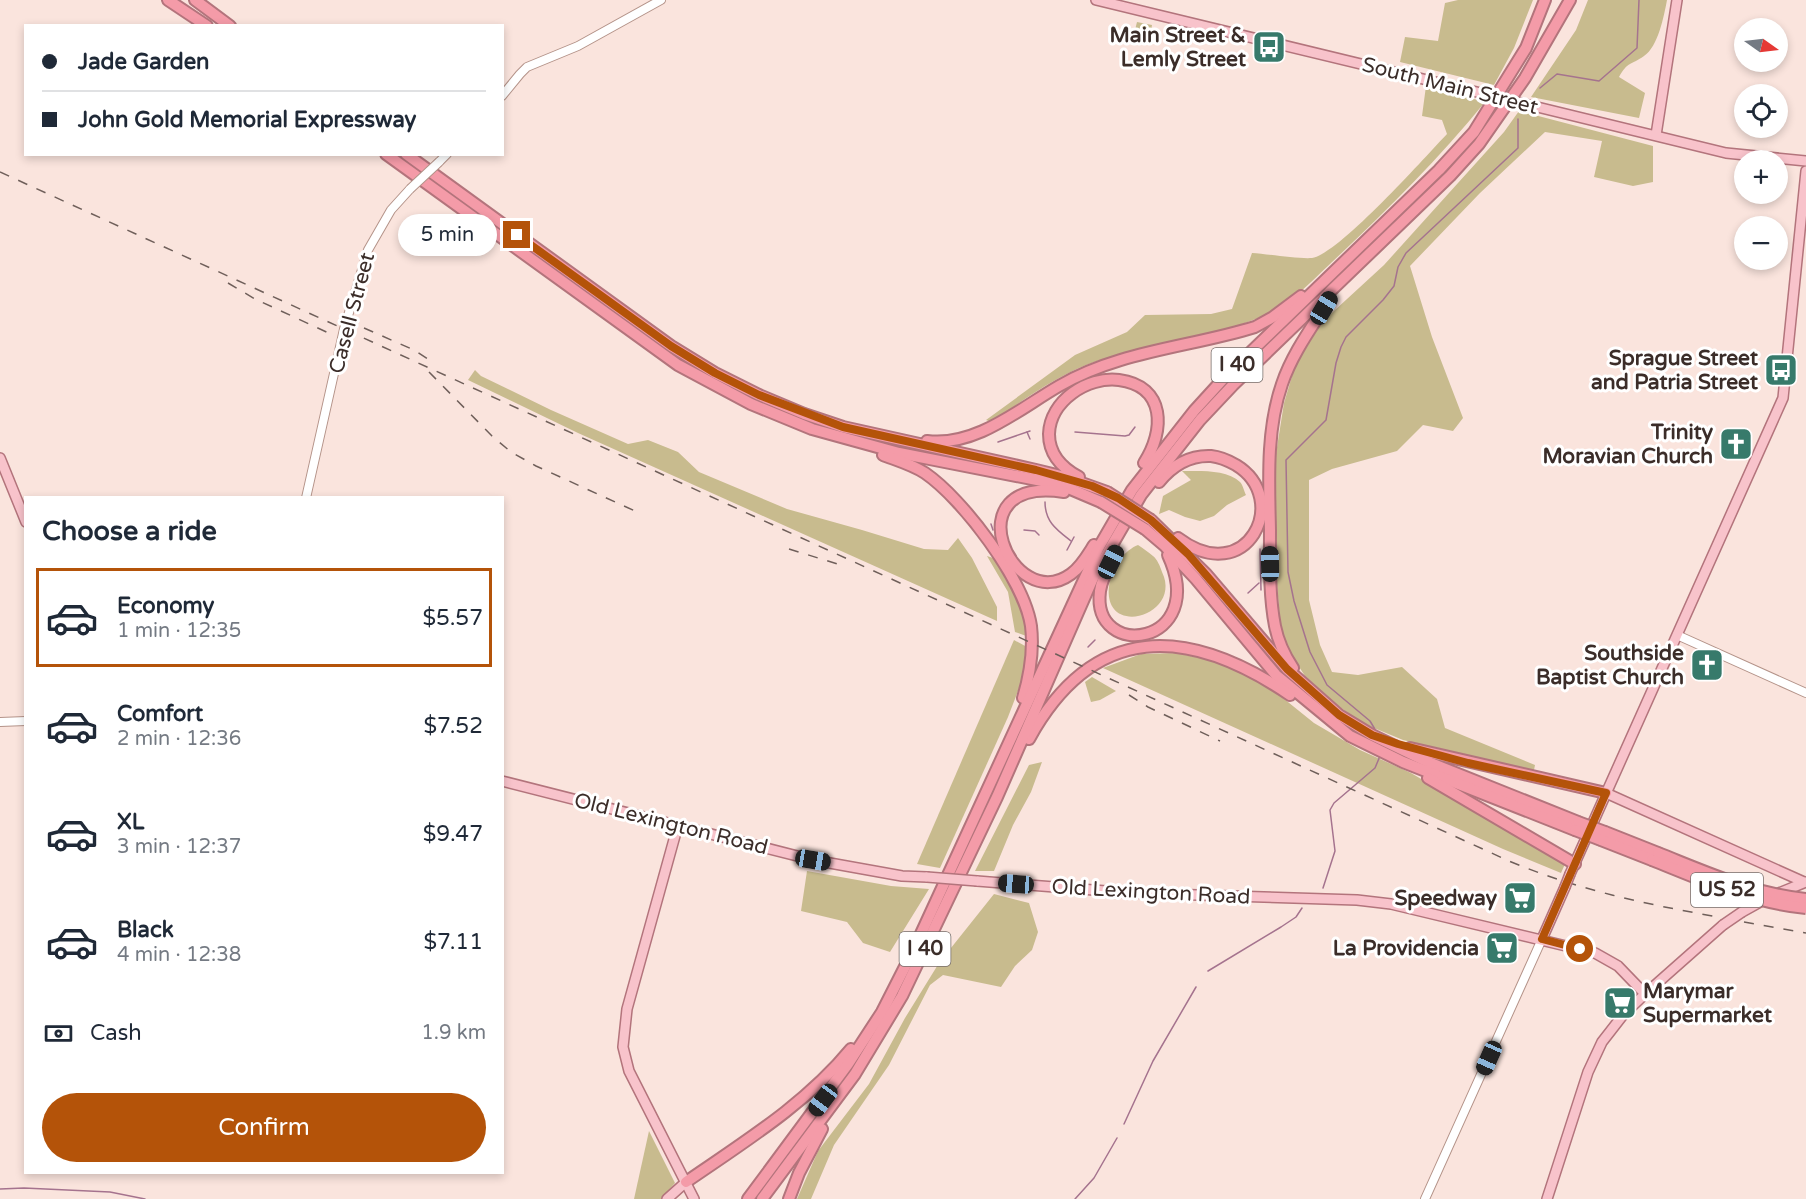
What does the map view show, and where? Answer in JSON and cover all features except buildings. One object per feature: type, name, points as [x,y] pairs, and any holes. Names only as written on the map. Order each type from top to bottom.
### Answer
[{"type":"highway","points":[[170,0],[205,24]]},
{"type":"highway","points":[[195,0],[227,24]]},
{"type":"highway","points":[[201,0],[228,24]]},
{"type":"highway","name":"I 40","points":[[748,1199],[828,1093],[882,1012],[914,949],[1107,532],[1138,491],[1170,439],[1225,378],[1439,171],[1474,132],[1526,48],[1545,0]]},
{"type":"highway","name":"I 40","points":[[762,1199],[841,1094],[902,996],[997,797],[1093,579],[1118,536],[1138,491],[1207,413],[1450,176],[1479,144],[1525,78],[1540,50],[1561,0]]},
{"type":"highway","points":[[1540,50],[1570,0]]},
{"type":"highway","points":[[389,156],[678,365],[751,404],[924,472],[949,493],[1001,560],[1024,603],[1030,623],[1033,643],[1031,667],[1013,732]]},
{"type":"highway","points":[[409,156],[671,346],[706,368],[759,395],[843,427],[1036,470],[1091,491]]},
{"type":"highway","points":[[875,434],[931,441],[968,436],[1000,423],[1060,385],[1092,369],[1255,327],[1288,306],[1355,253]]},
{"type":"highway","points":[[1305,686],[1286,657],[1275,629],[1270,587],[1269,472],[1275,412],[1288,368],[1335,288]]},
{"type":"highway","points":[[1118,536],[1117,549],[1101,585],[1100,603],[1109,623],[1126,635],[1142,635],[1156,630],[1167,619],[1177,595],[1177,579],[1165,546],[1148,524],[1101,502],[1054,455],[1050,441],[1051,421],[1061,403],[1074,392],[1097,382],[1120,381],[1133,385],[1147,394],[1154,403],[1158,419],[1155,442],[1134,478],[1138,491],[1156,486],[1168,472],[1180,463],[1200,457],[1216,457],[1231,462],[1245,471],[1256,486],[1261,506],[1260,520],[1254,535],[1244,545],[1226,554],[1211,554],[1196,550],[1159,523],[1148,524]]},
{"type":"highway","points":[[812,429],[899,453],[1091,491],[1107,492],[1188,554],[1287,669],[1305,686],[1339,715],[1372,735],[1398,747],[1606,793]]},
{"type":"highway","points":[[1091,491],[1081,497],[1048,491],[1030,493],[1014,500],[1006,509],[1000,526],[1001,541],[1006,554],[1016,567],[1029,576],[1042,581],[1056,580],[1073,573],[1107,532]]},
{"type":"highway","name":"US 52","points":[[1165,546],[1276,675],[1340,729],[1377,751],[1603,836],[1750,897],[1806,908]]},
{"type":"highway","points":[[997,797],[1035,729],[1057,697],[1091,665],[1125,650],[1148,646],[1169,646],[1193,649],[1221,657],[1267,679],[1340,729]]},
{"type":"highway","name":"US 52","points":[[1398,747],[1577,826]]},
{"type":"highway","points":[[1403,762],[1573,869]]},
{"type":"highway","name":"US 52","points":[[1655,857],[1771,894],[1806,899]]},
{"type":"highway","points":[[686,1182],[777,1118],[819,1085],[882,1012]]},
{"type":"highway","points":[[789,1199],[799,1173],[841,1094]]},
{"type":"main road","name":"South Main Street","points":[[1096,0],[1726,153],[1806,162]]},
{"type":"main road","points":[[1656,135],[1677,0]]},
{"type":"main road","points":[[1542,939],[1783,398],[1806,171]]},
{"type":"main road","points":[[0,458],[24,517]]},
{"type":"main road","name":"Old Lexington Road","points":[[504,782],[813,860],[902,876],[1132,893],[1369,901],[1402,906],[1542,939],[1604,957],[1618,966],[1645,994]]},
{"type":"main road","points":[[1606,793],[1805,882]]},
{"type":"main road","points":[[678,825],[627,1010],[623,1047],[629,1071],[694,1199]]},
{"type":"main road","points":[[1547,1199],[1594,1058],[1615,1024],[1645,994],[1723,926],[1769,897],[1805,882]]},
{"type":"main road","points":[[667,1199],[686,1182]]},
{"type":"street","points":[[504,94],[527,68],[578,46],[662,0]]},
{"type":"street","name":"Casell Street","points":[[306,496],[344,329],[373,237],[391,210],[445,156]]},
{"type":"street","points":[[1677,635],[1806,693]]},
{"type":"street","points":[[0,722],[24,721]]},
{"type":"street","points":[[1425,1199],[1542,939]]},
{"type":"shaded area","points":[[1458,0],[1533,0],[1514,48],[1494,85],[1400,62],[1405,37],[1438,41],[1445,3]]},
{"type":"shaded area","points":[[1588,0],[1667,0],[1660,31],[1653,46],[1644,56],[1627,66],[1619,77],[1645,93],[1639,118],[1531,97],[1576,30]]},
{"type":"shaded area","points":[[1137,22],[1152,25],[1149,41],[1133,38]]},
{"type":"shaded area","points":[[1426,86],[1485,102],[1411,185],[1318,276],[1287,303],[1272,312],[1229,328],[1083,366],[1042,388],[991,422],[986,420],[1075,355],[1127,332],[1145,315],[1211,314],[1232,309],[1252,253],[1312,258],[1341,240],[1381,203],[1447,134],[1442,120],[1422,116]]},
{"type":"shaded area","points":[[1519,111],[1653,146],[1653,182],[1633,186],[1594,177],[1602,141],[1545,132],[1480,193],[1410,266],[1432,337],[1463,418],[1453,431],[1423,425],[1397,451],[1332,469],[1309,480],[1309,600],[1320,645],[1332,672],[1358,675],[1402,667],[1437,699],[1445,728],[1535,765],[1534,770],[1403,740],[1362,723],[1337,705],[1305,676],[1292,656],[1281,631],[1276,573],[1275,460],[1284,403],[1295,366],[1322,322],[1384,265],[1504,132]]},
{"type":"shaded area","points":[[475,370],[481,376],[551,410],[628,444],[648,440],[678,452],[699,472],[787,509],[924,549],[948,550],[958,538],[972,558],[997,607],[997,621],[578,433],[468,380]]},
{"type":"shaded area","points":[[1182,471],[1228,475],[1240,482],[1246,495],[1227,505],[1214,516],[1200,521],[1169,510],[1159,514],[1163,496],[1191,480]]},
{"type":"shaded area","points":[[1138,545],[1157,561],[1166,588],[1161,601],[1152,610],[1139,616],[1127,616],[1116,611],[1109,599],[1110,580],[1120,559]]},
{"type":"shaded area","points":[[987,556],[996,559],[1016,593],[1029,637],[1015,632],[1008,592]]},
{"type":"shaded area","points":[[1014,640],[1027,647],[1026,670],[1008,717],[940,868],[917,864]]},
{"type":"shaded area","points":[[1176,653],[1206,659],[1236,669],[1278,694],[1314,723],[1360,750],[1411,773],[1565,864],[1561,873],[1103,668],[1141,654]]},
{"type":"shaded area","points":[[1092,677],[1116,691],[1091,702],[1085,682]]},
{"type":"shaded area","points":[[1042,762],[1031,792],[1013,825],[994,871],[975,871],[1029,765]]},
{"type":"shaded area","points":[[807,871],[891,886],[929,889],[890,952],[863,943],[847,922],[801,911]]},
{"type":"shaded area","points":[[994,894],[1029,903],[1038,932],[1032,950],[1015,966],[1001,987],[943,975],[930,985],[889,1065],[834,1145],[811,1199],[797,1199],[818,1151],[869,1084],[905,1018],[939,963]]},
{"type":"shaded area","points":[[649,1131],[675,1183],[661,1199],[634,1199]]},
{"type":"waterway","points":[[1540,88],[1557,74],[1599,81],[1637,48],[1639,0]]},
{"type":"waterway","points":[[1376,731],[1370,721],[1327,685],[1310,652],[1294,601],[1288,572],[1286,460],[1326,420],[1336,363],[1346,337],[1394,286],[1398,267],[1406,253],[1518,148],[1518,119]]},
{"type":"waterway","points":[[1075,432],[1125,436],[1129,435],[1135,427]]},
{"type":"waterway","points":[[998,442],[1030,431]]},
{"type":"waterway","points":[[1027,432],[1030,439]]},
{"type":"waterway","points":[[1045,502],[1050,520],[1071,541]]},
{"type":"waterway","points":[[991,524],[993,530]]},
{"type":"waterway","points":[[1024,530],[1035,531],[1039,535]]},
{"type":"waterway","points":[[1067,550],[1074,537]]},
{"type":"waterway","points":[[1260,549],[1261,590]]},
{"type":"waterway","points":[[1248,593],[1259,583]]},
{"type":"waterway","points":[[1088,647],[1095,640]]},
{"type":"waterway","points":[[1323,888],[1335,851],[1330,810],[1334,803],[1375,768],[1380,756]]},
{"type":"waterway","points":[[1208,971],[1296,917],[1302,908]]},
{"type":"waterway","points":[[1124,1124],[1153,1061],[1196,987]]},
{"type":"waterway","points":[[1075,1199],[1094,1178],[1117,1138]]},
{"type":"waterway","points":[[0,1189],[110,1192],[145,1199]]},
{"type":"railway","points":[[0,172],[1509,861],[1560,880],[1612,895],[1718,917]]},
{"type":"railway","points":[[228,283],[255,299],[333,335]]},
{"type":"railway","points":[[364,328],[414,350],[434,363]]},
{"type":"railway","points":[[429,372],[492,436],[511,452],[536,466],[635,511]]},
{"type":"railway","points":[[789,549],[844,566]]},
{"type":"railway","points":[[1129,695],[1148,707],[1220,741]]},
{"type":"railway","points":[[1744,922],[1806,933]]},
{"type":"place","name":"Main Street & Lemly Street","points":[[1269,47]]},
{"type":"place","name":"Sprague Street and Patria Street","points":[[1781,370]]},
{"type":"place","name":"Trinity Moravian Church","points":[[1736,444]]},
{"type":"place","name":"Southside Baptist Church","points":[[1707,665]]},
{"type":"place","name":"Speedway","points":[[1520,898]]},
{"type":"place","name":"La Providencia","points":[[1502,948]]},
{"type":"place","name":"Marymar Supermarket","points":[[1620,1003]]},
{"type":"route","points":[[517,235],[671,346],[715,373],[759,395],[843,427],[1065,477],[1118,498],[1151,520],[1188,554],[1287,669],[1339,715],[1372,735],[1416,750],[1468,763],[1606,793],[1542,939],[1580,949]]}]
